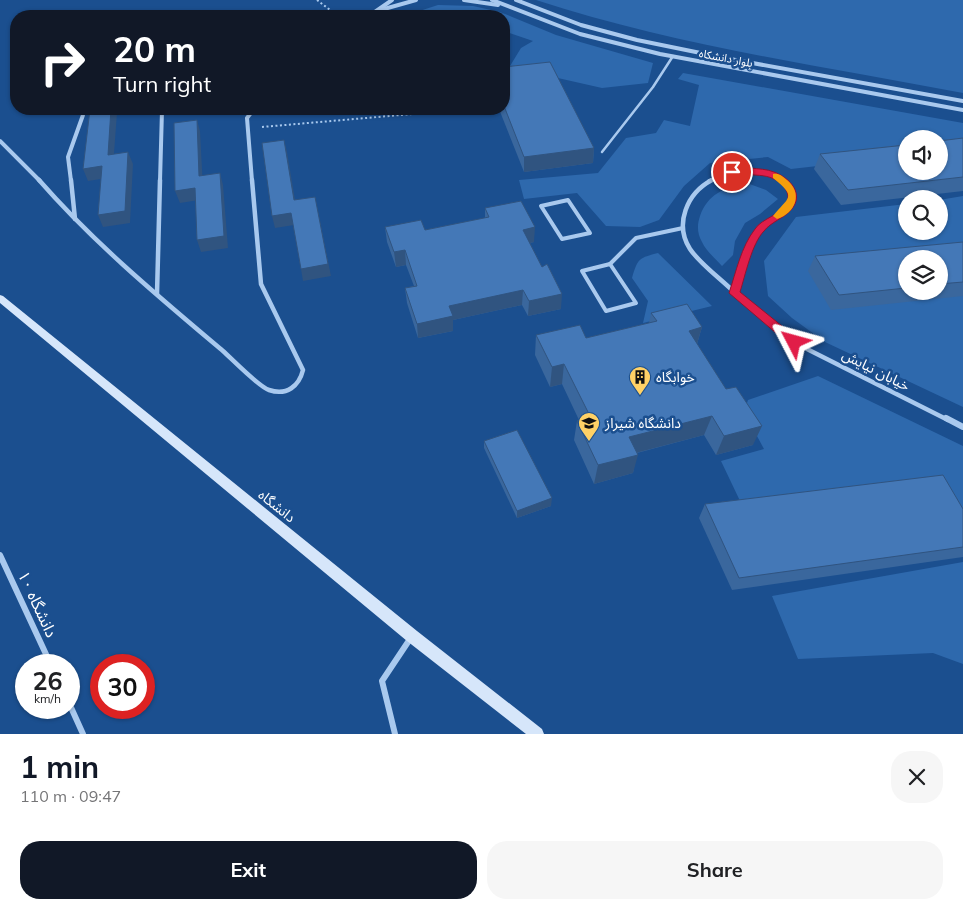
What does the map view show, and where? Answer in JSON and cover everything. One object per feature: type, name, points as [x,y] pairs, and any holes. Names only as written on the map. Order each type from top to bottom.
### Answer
[{"type":"street","points":[[378,10],[392,0]]},
{"type":"street","points":[[381,10],[416,0]]},
{"type":"street","points":[[464,0],[502,6]]},
{"type":"street","name":"بلوار دانشکاه","points":[[492,0],[502,6],[580,34],[673,56],[963,110]]},
{"type":"street","name":"بلوار دانشکاه","points":[[516,0],[588,27],[664,46],[963,101]]},
{"type":"street","points":[[75,220],[68,157],[83,115]]},
{"type":"street","points":[[157,294],[162,115]]},
{"type":"street","points":[[0,141],[17,154],[75,220],[157,294],[268,390],[280,392],[293,389],[302,380],[303,370],[261,284],[248,128],[248,118],[250,115]]},
{"type":"street","points":[[683,228],[682,222],[687,201],[703,184],[716,176],[732,172],[770,173],[781,179],[789,187],[793,195],[792,203],[787,209],[759,229],[744,259],[734,293]]},
{"type":"street","name":"خیابان نیایش","points":[[683,228],[688,246],[734,293],[794,342],[963,427]]},
{"type":"street","name":"دانشگاه","points":[[0,298],[412,636],[537,734]]},
{"type":"street","name":"۱۰ دانشگاه","points":[[0,555],[46,654]]},
{"type":"street","points":[[395,734],[382,681],[412,636]]},
{"type":"street","points":[[76,719],[83,734]]},
{"type":"lane","points":[[602,152],[653,87],[673,56]]},
{"type":"lane","points":[[568,200],[590,233],[562,239],[541,206],[568,200]]},
{"type":"lane","points":[[610,264],[636,303],[606,311],[582,271],[610,264],[636,238],[683,228]]},
{"type":"path","points":[[317,0],[330,10]]},
{"type":"path","points":[[248,128],[400,115]]},
{"type":"shaded area","points":[[536,0],[963,0],[963,93],[801,64],[694,42],[588,16]]},
{"type":"shaded area","points":[[438,5],[473,6],[491,10],[423,10]]},
{"type":"shaded area","points":[[510,16],[556,35],[653,63],[648,83],[602,88],[549,76],[510,72],[510,66],[521,48],[533,41],[510,33]]},
{"type":"shaded area","points":[[683,73],[963,123],[963,149],[948,151],[948,130],[898,130],[898,157],[791,169],[768,157],[710,163],[684,186],[659,220],[640,227],[606,226],[577,193],[524,199],[519,180],[598,173],[626,138],[656,133],[664,120],[690,126],[699,85],[678,79]]},
{"type":"shaded area","points":[[744,182],[766,190],[778,199],[760,214],[745,223],[735,241],[733,255],[722,266],[706,249],[700,239],[699,219],[707,202],[712,197],[729,187]]},
{"type":"shaded area","points":[[963,196],[963,407],[825,342],[792,318],[768,296],[764,261],[796,217],[898,205],[898,240],[948,240],[948,198]]},
{"type":"shaded area","points":[[658,253],[712,306],[643,323],[648,301],[632,278],[640,260]]},
{"type":"shaded area","points":[[818,376],[963,446],[963,524],[741,503],[721,461],[764,449],[744,412],[748,400]]},
{"type":"shaded area","points":[[963,562],[963,664],[933,653],[798,659],[772,596]]},
{"type":"building","points":[[550,62],[594,148],[524,157],[508,115],[510,115],[510,66]]},
{"type":"building","points":[[89,115],[111,115],[108,155],[128,152],[125,211],[98,215],[102,166],[83,169]]},
{"type":"building","points":[[197,120],[199,176],[220,173],[224,236],[197,240],[195,188],[175,191],[174,123]]},
{"type":"building","points":[[963,138],[963,177],[948,179],[948,140]]},
{"type":"building","points":[[284,140],[294,200],[315,197],[328,264],[301,269],[291,213],[272,216],[262,143]]},
{"type":"building","points":[[898,146],[898,180],[936,180],[848,190],[820,154]]},
{"type":"building","points":[[521,201],[535,227],[523,230],[542,267],[547,264],[562,294],[529,301],[523,290],[449,306],[453,316],[417,324],[405,288],[417,286],[405,250],[394,252],[385,227],[421,220],[425,230],[489,217],[485,208]]},
{"type":"building","points":[[963,242],[963,282],[948,283],[948,250],[898,250],[898,289],[839,295],[815,256]]},
{"type":"building","name":"خوابگاه","points":[[687,304],[702,327],[689,331],[726,389],[736,387],[762,426],[724,436],[712,416],[629,437],[638,455],[598,465],[577,421],[591,418],[564,364],[552,367],[536,335],[580,325],[586,338],[657,321],[651,313]]},
{"type":"building","points":[[517,430],[552,498],[517,511],[484,441]]},
{"type":"building","points":[[943,475],[963,509],[963,547],[739,578],[705,504]]},
{"type":"slow traffic","points":[[776,176],[789,187],[793,195],[792,203],[777,216]]},
{"type":"place","name":"خوابگاه","points":[[640,396]]},
{"type":"place","name":"دانشگاه شیراز","points":[[589,442]]},
{"type":"route","points":[[732,172],[770,173],[781,179],[789,187],[793,195],[792,203],[787,209],[759,229],[744,259],[734,293],[794,342]]}]
